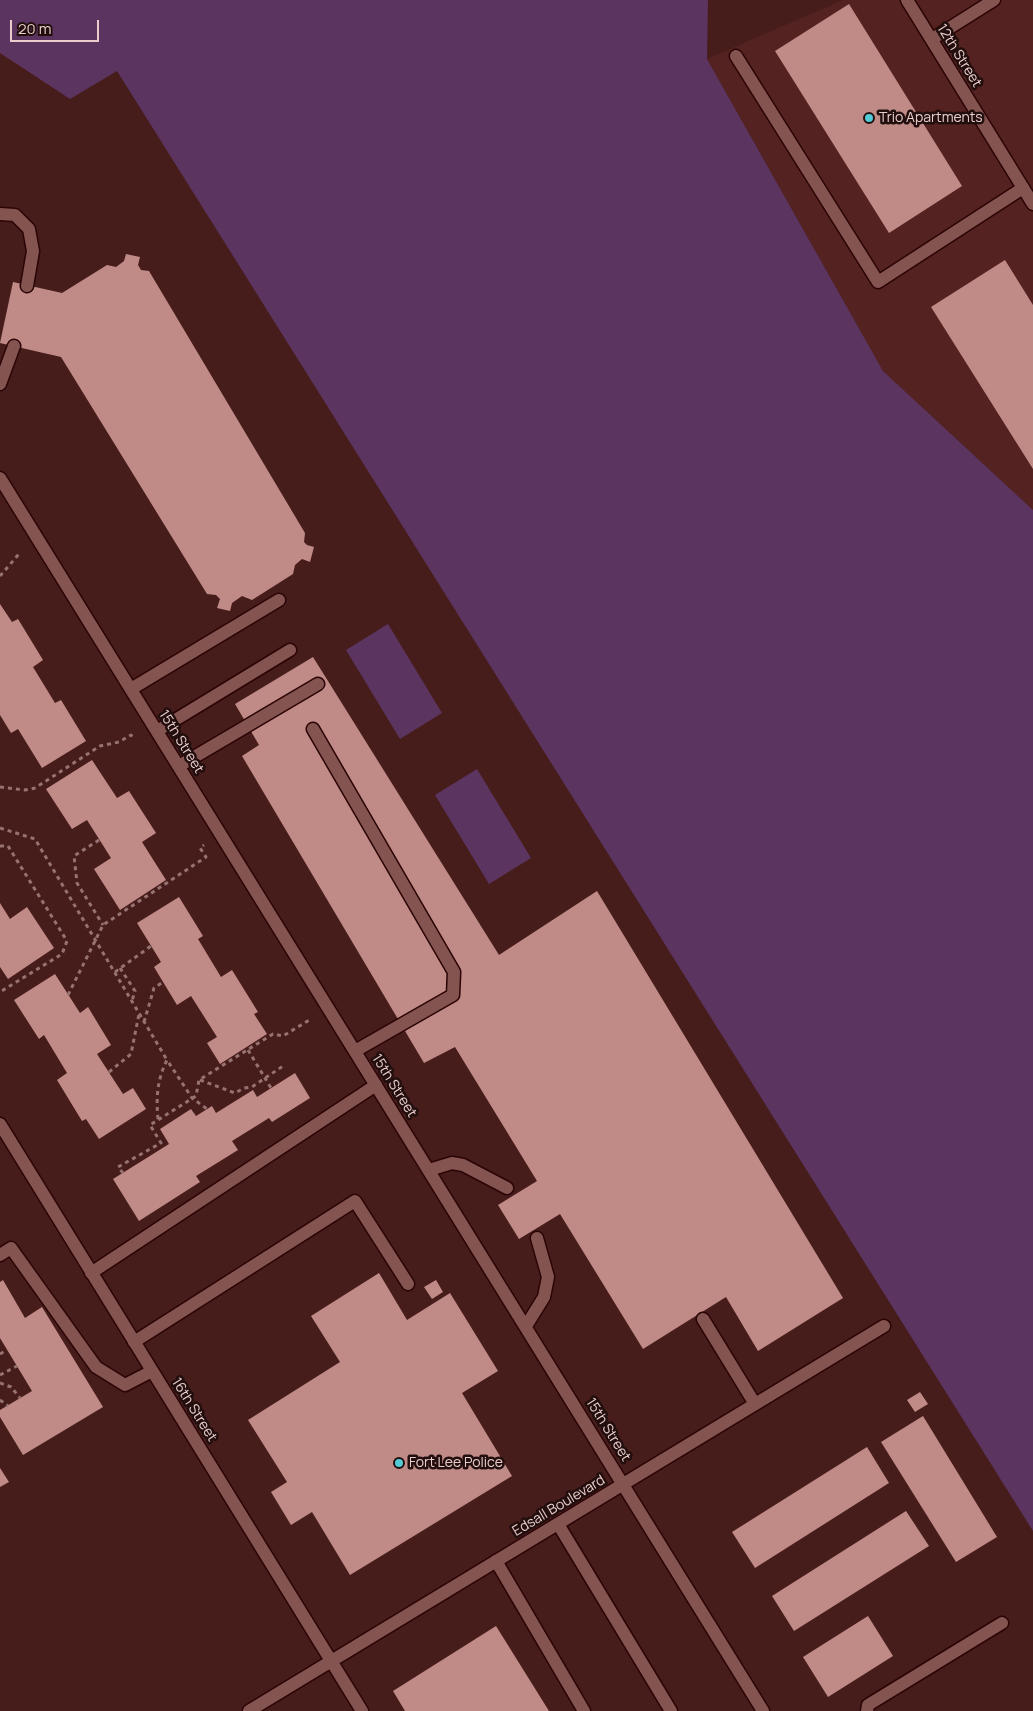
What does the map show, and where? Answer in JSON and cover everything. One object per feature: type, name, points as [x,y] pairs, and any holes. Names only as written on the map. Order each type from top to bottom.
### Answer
[{"type":"street","name":"12th Street","points":[[907,0],[1033,204]]},
{"type":"street","points":[[932,39],[994,0]]},
{"type":"street","points":[[736,56],[878,282],[1023,188]]},
{"type":"street","points":[[0,214],[15,215],[29,229],[33,251],[27,286]]},
{"type":"street","points":[[0,384],[14,346]]},
{"type":"street","name":"15th Street","points":[[0,479],[763,1711]]},
{"type":"street","points":[[131,689],[279,600]]},
{"type":"street","points":[[157,731],[290,650]]},
{"type":"street","points":[[178,766],[318,684]]},
{"type":"street","points":[[313,730],[454,972],[453,995],[355,1051]]},
{"type":"street","points":[[92,1273],[376,1085]]},
{"type":"street","name":"16th Street","points":[[0,1124],[362,1711]]},
{"type":"street","points":[[429,1170],[452,1162],[463,1165],[507,1188]]},
{"type":"street","points":[[134,1342],[355,1202],[408,1284]]},
{"type":"street","points":[[526,1326],[544,1297],[548,1277],[537,1238]]},
{"type":"street","points":[[0,1255],[11,1248],[96,1367],[125,1385],[152,1371]]},
{"type":"street","points":[[703,1319],[755,1404]]},
{"type":"street","name":"Edsall Boulevard","points":[[249,1711],[884,1326]]},
{"type":"street","points":[[558,1524],[670,1711]]},
{"type":"street","points":[[496,1562],[584,1711]]},
{"type":"street","points":[[866,1711],[868,1704],[1002,1623]]},
{"type":"path","points":[[0,576],[19,554],[14,546]]},
{"type":"path","points":[[0,787],[31,789],[100,746],[119,742],[132,735],[138,744],[157,731]]},
{"type":"path","points":[[0,828],[35,839],[167,1060],[192,1098],[207,1110]]},
{"type":"path","points":[[68,995],[103,925],[206,857],[200,848],[221,835]]},
{"type":"path","points":[[99,840],[74,856],[78,883],[103,925]]},
{"type":"path","points":[[0,846],[8,846],[67,941],[62,954],[0,992]]},
{"type":"path","points":[[114,972],[151,946]]},
{"type":"path","points":[[120,968],[135,991],[132,1001]]},
{"type":"path","points":[[144,1022],[154,988],[163,982]]},
{"type":"path","points":[[123,1173],[118,1167],[161,1143],[150,1124],[196,1096],[199,1080],[273,1034],[283,1036],[329,1008]]},
{"type":"path","points":[[109,1072],[131,1054],[139,1013]]},
{"type":"path","points":[[248,1050],[271,1088]]},
{"type":"path","points":[[158,1120],[157,1088],[162,1069],[167,1060]]},
{"type":"path","points":[[199,1080],[235,1093],[244,1088],[252,1088],[283,1066]]},
{"type":"path","points":[[0,1354],[7,1350]]},
{"type":"path","points":[[0,1375],[17,1366]]},
{"type":"path","points":[[0,1383],[10,1387],[20,1398]]},
{"type":"path","points":[[0,1400],[8,1406]]},
{"type":"shaded area","points":[[0,0],[708,0],[707,59],[883,371],[1033,510],[1033,1531],[117,71],[70,99],[0,53]]},
{"type":"shaded area","points":[[843,0],[1033,0],[1033,510],[883,371],[707,59]]},
{"type":"shaded area","points":[[388,624],[442,713],[400,739],[346,650]]},
{"type":"shaded area","points":[[477,769],[531,858],[489,884],[435,795]]},
{"type":"building","name":"Trio Apartments","points":[[849,4],[962,186],[889,233],[775,51]]},
{"type":"building","points":[[126,254],[140,257],[138,265],[141,270],[149,271],[305,533],[304,542],[314,547],[310,562],[302,559],[295,565],[293,574],[252,600],[242,596],[232,603],[230,611],[217,608],[220,599],[216,595],[207,594],[61,357],[0,343],[13,282],[62,293],[107,265],[116,267],[124,261]]},
{"type":"building","points":[[1005,260],[1033,305],[1033,469],[931,307]]},
{"type":"building","points":[[0,604],[12,622],[18,619],[43,660],[33,667],[55,703],[61,700],[86,741],[42,768],[18,729],[11,733],[0,715]]},
{"type":"building","points":[[313,657],[499,955],[597,891],[843,1298],[758,1351],[726,1297],[643,1349],[560,1214],[519,1239],[498,1205],[537,1181],[455,1047],[424,1063],[242,756],[259,745],[235,704]]},
{"type":"building","points":[[92,760],[117,798],[129,791],[156,833],[142,842],[166,880],[120,910],[94,869],[111,858],[87,820],[72,829],[46,789]]},
{"type":"building","points":[[179,897],[203,936],[198,939],[221,977],[232,970],[258,1012],[254,1014],[267,1034],[220,1064],[207,1043],[217,1037],[191,996],[177,1005],[154,967],[161,962],[137,923]]},
{"type":"building","points":[[0,903],[10,919],[27,907],[54,948],[8,979],[0,967]]},
{"type":"building","points":[[55,974],[80,1013],[88,1007],[111,1045],[97,1054],[123,1094],[133,1088],[146,1109],[99,1139],[86,1119],[82,1121],[57,1080],[67,1073],[44,1035],[39,1039],[14,1000]]},
{"type":"building","points":[[295,1073],[310,1098],[272,1122],[269,1118],[232,1141],[238,1150],[196,1176],[200,1182],[139,1221],[113,1179],[169,1144],[160,1129],[191,1109],[196,1116],[212,1106],[216,1113],[253,1090],[257,1097]]},
{"type":"building","points":[[379,1273],[407,1320],[450,1293],[498,1371],[462,1393],[512,1476],[350,1575],[312,1512],[291,1525],[271,1492],[287,1482],[248,1420],[340,1362],[311,1316]]},
{"type":"building","points":[[3,1280],[25,1318],[42,1307],[103,1407],[23,1455],[0,1417],[0,1410],[32,1391],[0,1338],[0,1282]]},
{"type":"building","points":[[436,1280],[443,1292],[432,1299],[424,1287]]},
{"type":"building","points":[[920,1392],[928,1404],[915,1412],[907,1400]]},
{"type":"building","points":[[923,1416],[997,1537],[956,1562],[881,1442]]},
{"type":"building","points":[[867,1447],[889,1483],[755,1568],[732,1532]]},
{"type":"building","points":[[0,1468],[9,1482],[0,1487]]},
{"type":"building","points":[[906,1511],[929,1546],[794,1631],[772,1596]]},
{"type":"building","points":[[868,1616],[893,1656],[828,1697],[803,1657]]},
{"type":"building","points":[[496,1626],[549,1711],[405,1711],[393,1691]]},
{"type":"place","name":"Trio Apartments","points":[[869,118]]},
{"type":"place","name":"Fort Lee Police","points":[[399,1463]]}]
